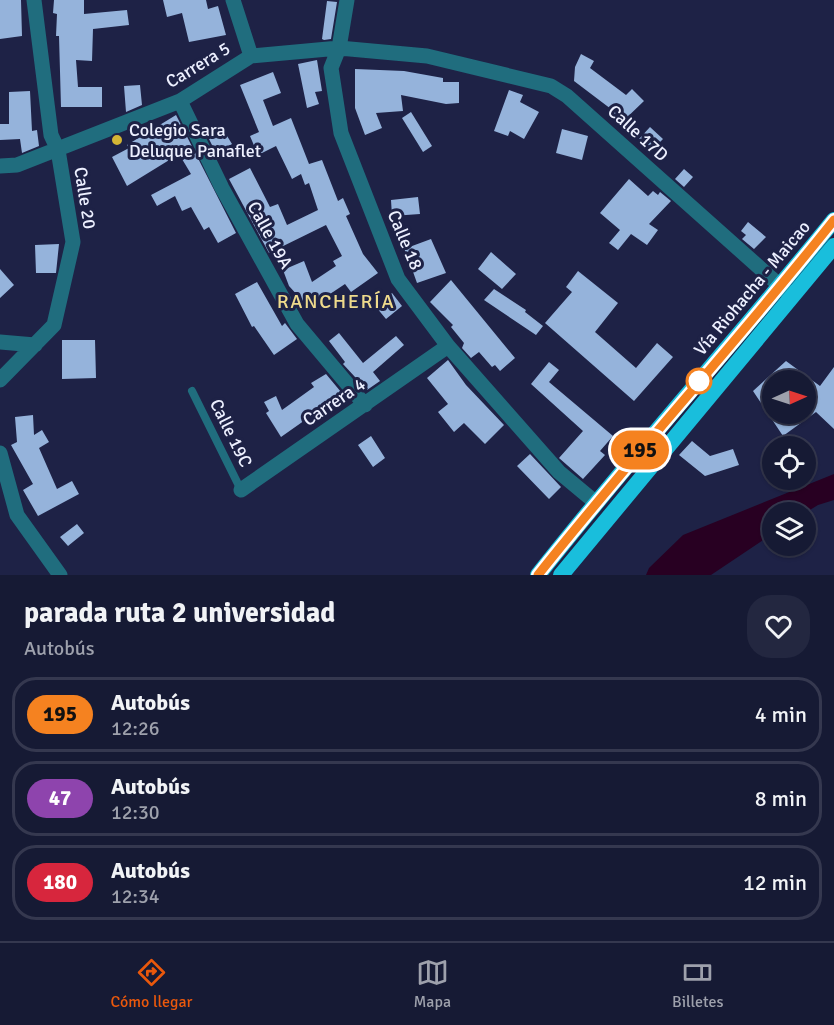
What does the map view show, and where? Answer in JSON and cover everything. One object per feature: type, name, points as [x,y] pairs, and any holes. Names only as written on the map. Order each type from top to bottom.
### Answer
[{"type":"highway","name":"Vía Riohacha - Maicao","points":[[561,575],[786,292],[834,220]]},
{"type":"highway","name":"Vía Riohacha - Maicao","points":[[538,575],[595,502],[786,292],[834,246]]},
{"type":"street","name":"Calle 20","points":[[0,380],[54,325],[73,242],[58,150],[51,135],[34,0]]},
{"type":"street","points":[[233,0],[251,56]]},
{"type":"street","name":"Calle 18","points":[[347,0],[339,48],[331,68],[341,133],[398,279],[448,346],[559,472],[595,502]]},
{"type":"street","name":"Carrera 5","points":[[0,165],[17,165],[180,101],[251,56],[339,48],[427,56]]},
{"type":"street","name":"Calle 17D","points":[[427,56],[552,86],[567,96],[786,292]]},
{"type":"street","name":"Calle 19A","points":[[180,101],[222,188],[297,324],[365,405]]},
{"type":"street","points":[[0,342],[34,345]]},
{"type":"street","name":"Carrera 4","points":[[241,490],[448,346]]},
{"type":"street","points":[[0,453],[17,515],[60,575]]},
{"type":"lane","name":"Calle 19C","points":[[192,391],[241,490]]},
{"type":"shaded area","points":[[834,474],[834,500],[816,506],[816,502],[765,502],[794,490],[816,490],[816,481]]},
{"type":"shaded area","points":[[762,503],[762,541],[711,575],[646,575],[649,568],[683,535]]},
{"type":"building","points":[[0,0],[21,0],[22,36],[0,39]]},
{"type":"building","points":[[54,0],[84,0],[84,14],[127,10],[129,25],[93,29],[92,61],[76,60],[78,87],[102,87],[102,107],[61,107],[59,36],[56,36],[57,14],[53,13]]},
{"type":"building","points":[[163,0],[206,0],[208,9],[218,6],[226,35],[189,42],[182,13],[167,17]]},
{"type":"building","points":[[327,1],[337,2],[331,39],[324,40],[322,39]]},
{"type":"building","points":[[581,54],[594,61],[590,68],[626,95],[632,89],[644,101],[619,125],[607,113],[611,109],[574,81],[575,67]]},
{"type":"building","points":[[317,60],[322,91],[315,92],[319,104],[307,108],[298,64]]},
{"type":"building","points":[[355,69],[404,71],[443,78],[443,82],[459,82],[459,103],[446,104],[401,95],[403,111],[376,113],[382,128],[365,135],[355,108]]},
{"type":"building","points":[[273,72],[281,93],[263,100],[273,126],[291,118],[309,164],[322,160],[338,201],[343,198],[350,214],[346,216],[363,254],[378,273],[351,292],[345,284],[309,308],[289,286],[283,270],[304,261],[312,282],[336,266],[333,261],[342,256],[326,225],[269,253],[229,179],[250,168],[270,207],[278,204],[287,225],[318,210],[309,183],[305,185],[301,174],[292,179],[276,146],[258,155],[250,136],[259,132],[240,85]]},
{"type":"building","points":[[140,85],[142,105],[126,112],[124,86]]},
{"type":"building","points":[[509,90],[523,95],[520,102],[539,112],[524,139],[510,131],[508,136],[494,131]]},
{"type":"building","points":[[30,91],[32,131],[37,130],[39,146],[22,153],[20,139],[0,140],[0,124],[9,124],[9,92]]},
{"type":"building","points":[[411,112],[432,146],[423,152],[402,118]]},
{"type":"building","points":[[176,115],[236,233],[218,243],[209,227],[204,230],[191,207],[182,211],[175,196],[157,206],[151,195],[191,174],[179,154],[127,186],[112,157],[129,148],[127,145]]},
{"type":"building","points":[[650,127],[663,139],[651,151],[639,139]]},
{"type":"building","points":[[562,129],[588,136],[582,160],[556,153]]},
{"type":"building","points":[[224,131],[232,144],[216,153],[209,139]]},
{"type":"building","points":[[684,169],[693,177],[684,187],[675,179]]},
{"type":"building","points":[[629,179],[648,196],[653,191],[658,195],[660,192],[671,201],[649,224],[658,230],[647,245],[631,234],[618,250],[609,243],[620,230],[600,213]]},
{"type":"building","points":[[418,197],[420,214],[392,216],[391,200]]},
{"type":"building","points":[[748,222],[766,237],[754,249],[742,239],[746,235],[741,231]]},
{"type":"building","points":[[431,239],[446,273],[417,283],[412,269],[415,268],[404,249]]},
{"type":"building","points":[[59,244],[56,273],[36,273],[35,245]]},
{"type":"building","points":[[491,252],[516,274],[502,289],[478,269]]},
{"type":"building","points":[[0,269],[14,285],[0,298]]},
{"type":"building","points":[[578,271],[618,303],[595,332],[636,368],[657,343],[673,357],[634,401],[545,323],[572,292],[566,287]]},
{"type":"building","points":[[451,280],[515,358],[500,371],[495,365],[492,367],[479,352],[471,358],[462,348],[464,343],[451,327],[453,325],[430,302]]},
{"type":"building","points":[[257,282],[282,326],[285,323],[297,339],[274,355],[254,326],[252,327],[235,294]]},
{"type":"building","points":[[494,289],[526,310],[525,312],[543,326],[536,335],[484,300]]},
{"type":"building","points":[[392,293],[402,306],[386,319],[376,307]]},
{"type":"building","points":[[339,333],[363,363],[396,336],[404,345],[373,372],[380,381],[367,390],[343,364],[345,362],[329,341]]},
{"type":"building","points":[[62,340],[95,340],[96,378],[62,379]]},
{"type":"building","points":[[448,360],[466,385],[504,425],[485,444],[464,423],[454,432],[438,412],[448,404],[427,378]]},
{"type":"building","points":[[786,361],[798,370],[776,370]]},
{"type":"building","points":[[549,362],[559,370],[549,382],[613,436],[600,451],[605,455],[583,479],[559,458],[583,431],[531,384]]},
{"type":"building","points":[[834,367],[834,429],[816,412],[816,383],[820,386]]},
{"type":"building","points":[[326,374],[346,398],[326,410],[325,406],[281,437],[266,413],[269,411],[264,402],[276,396],[282,410],[314,387],[311,383]]},
{"type":"building","points":[[762,383],[762,404],[753,391]]},
{"type":"building","points":[[33,415],[34,435],[42,430],[49,442],[39,448],[57,489],[72,481],[79,494],[38,516],[23,490],[33,484],[11,445],[17,442],[15,417]]},
{"type":"building","points":[[775,424],[800,424],[783,436]]},
{"type":"building","points":[[371,436],[385,458],[373,467],[358,445]]},
{"type":"building","points":[[692,441],[710,456],[733,449],[739,465],[705,476],[679,455]]},
{"type":"building","points":[[530,454],[561,487],[549,499],[517,466]]},
{"type":"building","points":[[77,524],[84,533],[68,546],[60,537]]},
{"type":"bus line","name":"195","points":[[538,575],[595,502],[780,287],[834,220]]},
{"type":"place","name":"Colegio Sara Deluque Panaflet","points":[[117,140]]},
{"type":"district","name":"RANCHERÍA","points":[[336,301]]}]
